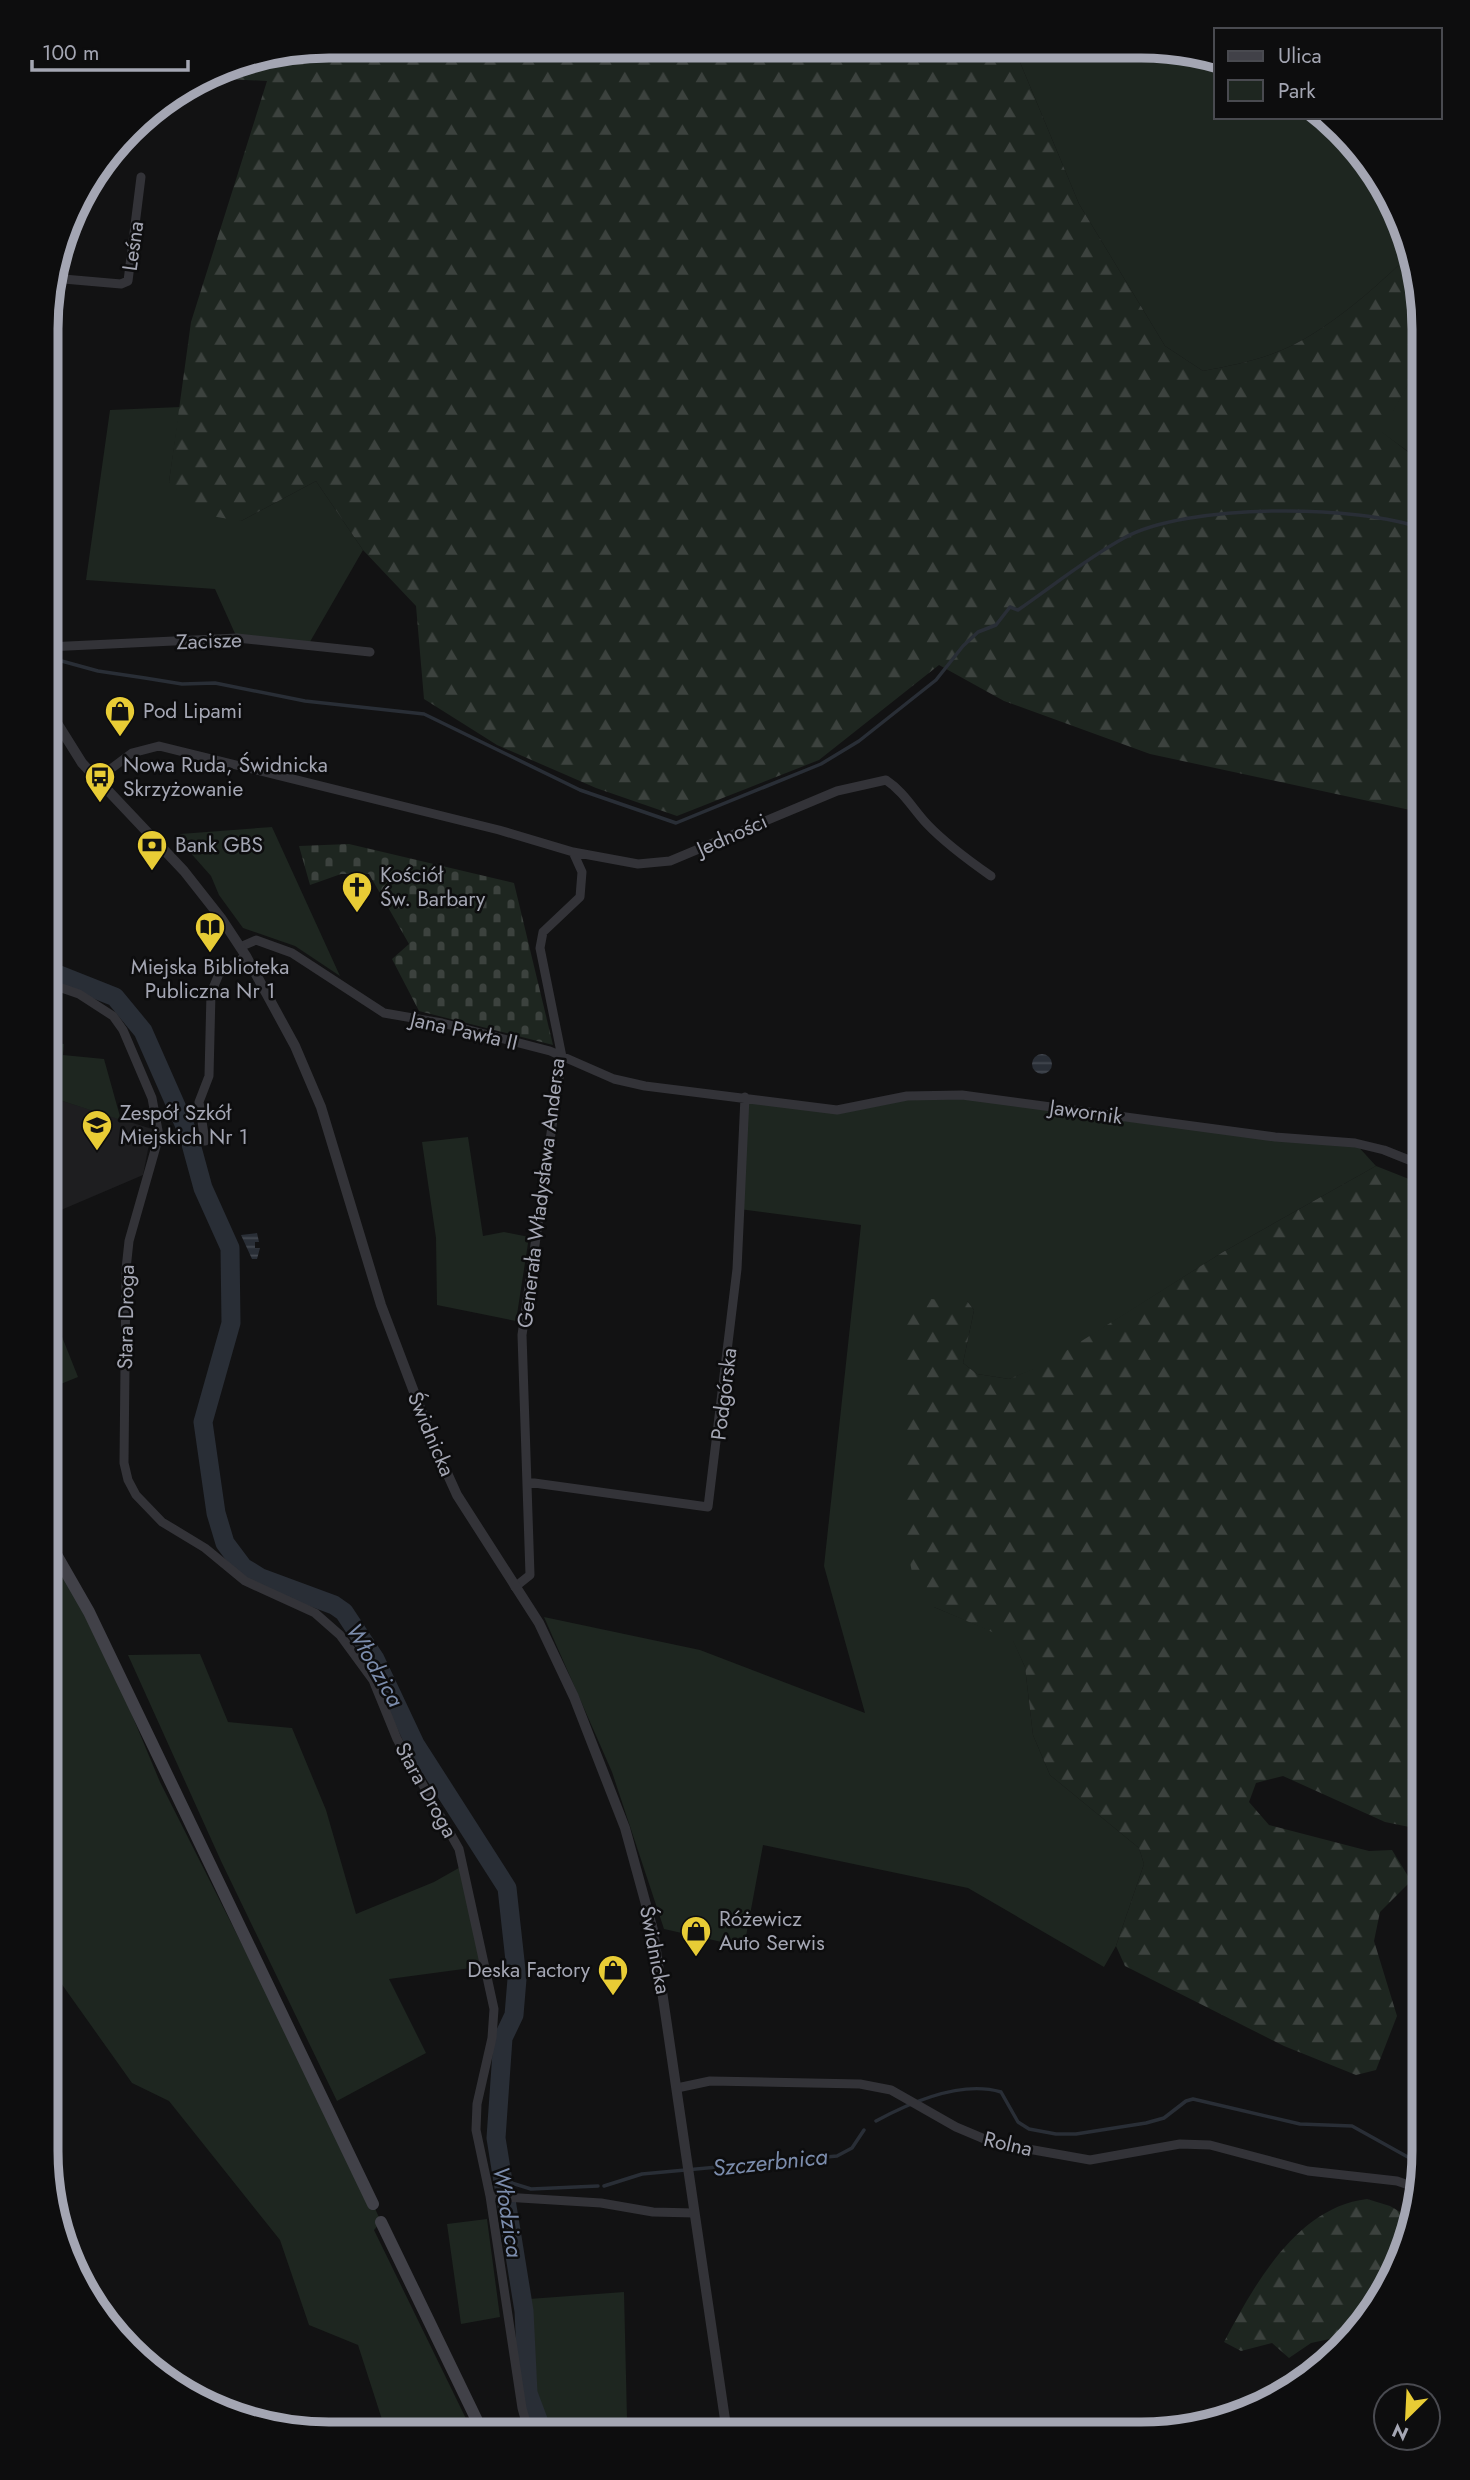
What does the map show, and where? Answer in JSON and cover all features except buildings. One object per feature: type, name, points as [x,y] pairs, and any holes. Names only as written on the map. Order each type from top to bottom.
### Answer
[{"type":"main road","points":[[58,1558],[89,1612],[373,2204]]},
{"type":"main road","points":[[382,2222],[478,2422]]},
{"type":"street","name":"Leśna","points":[[62,279],[121,284],[128,281],[141,177]]},
{"type":"street","name":"Zacisze","points":[[58,647],[237,638],[370,652]]},
{"type":"street","name":"Świdnicka","points":[[58,734],[96,780],[184,871],[243,951],[295,1046],[321,1107],[381,1305],[433,1442],[457,1495],[544,1632],[574,1697],[639,1872],[653,1930],[725,2422]]},
{"type":"street","points":[[96,780],[132,753],[159,746],[499,830],[573,852]]},
{"type":"street","name":"Jedności","points":[[573,852],[638,864],[670,862],[837,790],[886,780],[897,788],[926,823],[955,850],[991,876]]},
{"type":"street","name":"Generała Władysława Andersa","points":[[515,1587],[530,1574],[522,1335],[562,1057],[540,948],[543,932],[580,897],[582,872],[573,852]]},
{"type":"street","name":"Jana Pawła II","points":[[243,951],[256,940],[292,953],[384,1013],[442,1023],[550,1051],[614,1079],[645,1086],[745,1097]]},
{"type":"street","points":[[205,1141],[199,1102],[209,1076],[211,993],[219,975],[243,951]]},
{"type":"street","name":"Stara Droga","points":[[58,987],[79,994],[113,1016],[123,1030],[152,1098],[159,1127],[129,1241],[126,1269],[124,1463],[128,1480],[136,1495],[162,1521],[205,1548],[245,1581],[315,1613],[340,1635],[373,1680],[403,1750],[452,1834],[464,1865],[494,2009],[492,2038],[476,2116],[493,2196],[508,2325],[527,2422]]},
{"type":"street","name":"Jawornik","points":[[745,1097],[836,1111],[907,1096],[962,1095],[1275,1137],[1355,1143],[1384,1150],[1412,1161]]},
{"type":"street","name":"Podgórska","points":[[527,1482],[708,1507],[737,1269],[745,1097]]},
{"type":"street","name":"Rolna","points":[[677,2088],[710,2081],[860,2084],[891,2090],[910,2098],[974,2136],[994,2143],[1104,2159],[1193,2144],[1230,2148],[1308,2171],[1397,2181],[1410,2186]]},
{"type":"street","points":[[493,2196],[601,2203],[653,2212],[694,2213]]},
{"type":"shaded area","points":[[1042,1054],[1049,1057],[1052,1064],[1049,1071],[1042,1074],[1035,1071],[1032,1064],[1035,1057]]},
{"type":"shaded area","name":"Zespół Szkół Miejskich Nr 1","points":[[58,1099],[152,1129],[143,1175],[58,1211]]},
{"type":"shaded area","points":[[257,1233],[259,1242],[255,1242],[255,1248],[260,1248],[257,1259],[252,1259],[241,1235]]},
{"type":"green space","points":[[311,58],[1018,58],[1079,204],[1165,346],[1203,371],[1261,358],[1311,335],[1356,303],[1403,261],[1412,311],[1412,377],[1382,432],[1412,455],[1412,810],[1150,754],[1004,701],[939,665],[819,760],[677,816],[596,788],[497,745],[424,699],[416,606],[363,550],[316,481],[241,521],[199,514],[169,482],[191,322],[267,81],[226,79],[276,63]]},
{"type":"green space","points":[[1018,58],[1177,60],[1214,68],[1214,119],[1312,119],[1320,125],[1345,150],[1367,178],[1392,225],[1403,261],[1356,303],[1311,335],[1261,358],[1203,371],[1165,346],[1079,204]]},
{"type":"green space","points":[[265,66],[226,79],[224,79]]},
{"type":"green space","points":[[1412,376],[1412,454],[1381,432]]},
{"type":"green space","points":[[180,407],[169,482],[241,521],[316,481],[363,550],[307,647],[237,638],[215,589],[86,580],[110,410]]},
{"type":"green space","points":[[272,827],[340,976],[295,946],[243,928],[219,895],[211,876],[180,841],[180,834]]},
{"type":"green space","points":[[349,844],[514,883],[553,1045],[419,1011],[392,959],[409,944],[369,874],[341,874],[310,885],[299,846]]},
{"type":"green space","points":[[58,1043],[64,1044],[63,1055],[104,1059],[121,1120],[58,1100]]},
{"type":"green space","points":[[929,1094],[1355,1143],[1376,1166],[1223,1252],[1045,1365],[1009,1379],[977,1374],[963,1363],[974,1310],[967,1301],[934,1607],[1013,1640],[1025,1667],[1033,1735],[1050,1775],[1139,1848],[1144,1864],[1116,1946],[1104,1967],[968,1888],[763,1845],[744,1947],[664,1929],[612,1772],[544,1617],[700,1650],[865,1713],[824,1566],[861,1225],[739,1209],[745,1097],[837,1110]]},
{"type":"green space","points":[[468,1137],[483,1236],[504,1232],[529,1237],[516,1321],[437,1305],[436,1238],[422,1142]]},
{"type":"green space","points":[[1376,1166],[1412,1180],[1412,1828],[1385,1822],[1283,1776],[1256,1783],[1249,1802],[1269,1825],[1369,1851],[1392,1850],[1411,1881],[1380,1912],[1374,1941],[1397,2016],[1376,2070],[1356,2075],[1284,2046],[1125,1966],[1116,1946],[1144,1864],[1139,1848],[1050,1775],[1033,1735],[1025,1667],[1013,1641],[934,1607],[913,1577],[901,1519],[904,1306],[912,1298],[967,1301],[974,1310],[963,1363],[977,1374],[1009,1379],[1045,1364],[1223,1252]]},
{"type":"green space","points":[[58,1327],[78,1377],[58,1385]]},
{"type":"green space","points":[[58,1558],[89,1612],[160,1782],[373,2204],[381,2222],[374,2230],[468,2422],[383,2422],[358,2345],[309,2325],[280,2240],[169,2101],[132,2083],[58,1979]]},
{"type":"green space","points":[[200,1654],[228,1722],[292,1728],[326,1810],[356,1914],[434,1882],[464,1865],[486,1966],[389,1979],[426,2053],[337,2101],[221,1861],[128,1655]]},
{"type":"green space","points":[[1367,2199],[1390,2206],[1405,2214],[1392,2255],[1376,2287],[1345,2330],[1338,2337],[1311,2343],[1289,2358],[1272,2343],[1241,2351],[1224,2342],[1249,2297],[1280,2252],[1319,2217],[1342,2205]]},
{"type":"green space","points":[[487,2219],[500,2317],[461,2324],[447,2224]]},
{"type":"green space","points":[[624,2292],[627,2419],[551,2422],[545,2421],[537,2414],[528,2388],[526,2371],[524,2311],[529,2299]]},
{"type":"waterway","points":[[58,660],[98,671],[182,684],[215,683],[305,701],[424,714],[580,790],[676,823],[821,764],[859,741],[936,680],[963,646],[978,632],[996,625],[1010,607],[1018,610],[1083,563],[1124,538],[1152,527],[1188,518],[1273,511],[1358,515],[1412,526]]},
{"type":"waterway","name":"Włodzica","points":[[58,974],[115,997],[143,1031],[188,1133],[203,1188],[230,1248],[231,1323],[203,1422],[216,1513],[225,1543],[243,1567],[261,1578],[334,1605],[344,1612],[375,1659],[415,1744],[507,1888],[517,1979],[514,2015],[503,2038],[496,2138],[524,2311],[528,2393],[539,2422]]},
{"type":"waterway","name":"Szczerbnica","points":[[876,2121],[937,2095],[986,2089],[1001,2092],[1018,2122],[1029,2129],[1056,2134],[1076,2134],[1164,2118],[1186,2101],[1193,2099],[1300,2124],[1352,2126],[1412,2159]]},
{"type":"waterway","name":"Szczerbnica","points":[[604,2186],[642,2174],[837,2156],[852,2148],[864,2130]]},
{"type":"waterway","name":"Szczerbnica","points":[[505,2181],[531,2189],[598,2186]]},
{"type":"place","name":"Pod Lipami","points":[[120,738]]},
{"type":"place","name":"Nowa Ruda, Świdnicka Skrzyżowanie","points":[[100,804]]},
{"type":"place","name":"Bank GBS","points":[[152,872]]},
{"type":"place","name":"Kościół Św. Barbary","points":[[357,914]]},
{"type":"place","name":"Miejska Biblioteka Publiczna Nr 1","points":[[210,954]]},
{"type":"place","name":"Zespół Szkół Miejskich Nr 1","points":[[97,1152]]},
{"type":"place","name":"Różewicz Auto Serwis","points":[[696,1958]]},
{"type":"place","name":"Deska Factory","points":[[613,1997]]}]
